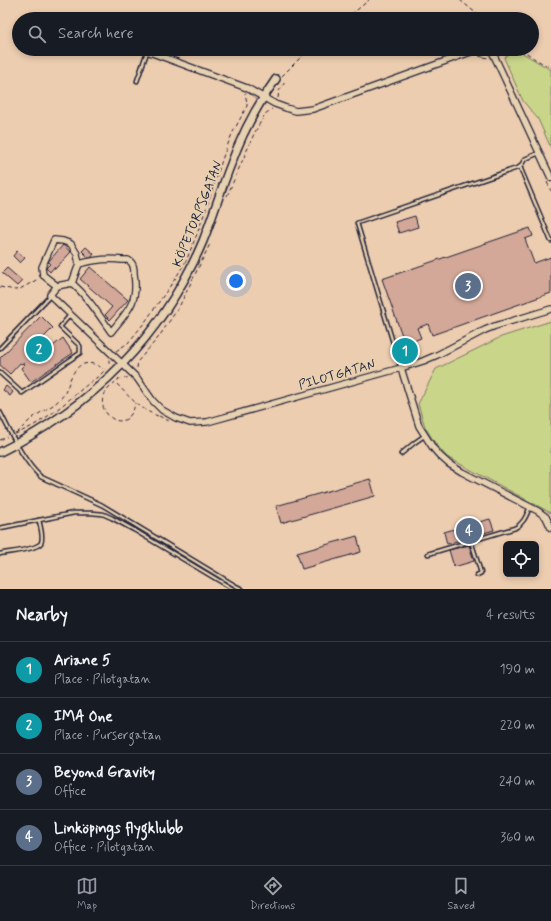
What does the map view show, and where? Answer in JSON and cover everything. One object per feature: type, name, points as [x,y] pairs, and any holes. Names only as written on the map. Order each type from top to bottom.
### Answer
[{"type":"street","points":[[158,56],[247,88],[279,106],[296,111],[313,109],[460,56]]},
{"type":"street","points":[[494,56],[551,178]]},
{"type":"street","name":"KÖPETORPSGATAN","points":[[0,452],[17,444],[49,424],[74,407],[107,380],[141,343],[162,317],[184,281],[203,240],[236,151],[245,131],[276,79]]},
{"type":"street","points":[[57,286],[43,275],[42,267],[54,240],[71,244],[77,254],[79,264],[72,283]]},
{"type":"street","points":[[72,283],[88,299],[111,332],[133,303],[136,284],[133,264],[129,260],[113,258],[98,259],[79,264]]},
{"type":"street","points":[[50,295],[57,286],[72,283]]},
{"type":"street","name":"PILOTGATAN","points":[[50,295],[132,373],[143,385],[153,401],[162,410],[182,421],[190,423],[218,419],[401,368],[438,355],[495,326],[551,309]]},
{"type":"street","points":[[401,368],[417,420],[424,436],[432,448],[449,464],[462,472],[530,507],[546,517],[551,528]]},
{"type":"lane","points":[[138,81],[146,56]]},
{"type":"lane","points":[[401,368],[357,224],[520,167],[525,159],[539,153]]},
{"type":"lane","points":[[520,167],[551,241]]},
{"type":"lane","points":[[0,348],[50,295]]},
{"type":"lane","points":[[0,373],[22,392],[80,353],[80,346],[60,327],[70,314]]},
{"type":"lane","points":[[0,412],[33,470],[46,481],[102,506],[242,589]]},
{"type":"lane","points":[[401,454],[424,436]]},
{"type":"lane","points":[[428,554],[520,526],[525,520],[530,507]]},
{"type":"lane","points":[[0,528],[74,513],[103,514],[134,530],[232,589]]},
{"type":"lane","points":[[0,554],[38,546],[42,539],[39,520]]},
{"type":"lane","points":[[471,541],[481,573],[477,575]]},
{"type":"path","points":[[354,12],[369,0]]},
{"type":"path","points":[[460,0],[475,12]]},
{"type":"path","points":[[276,79],[281,78],[302,56]]},
{"type":"path","points":[[531,56],[551,68]]},
{"type":"path","points":[[0,440],[23,431],[47,416],[99,376],[109,366],[109,359],[118,349],[128,343],[176,279],[186,261],[197,234],[232,134],[247,106],[245,93],[247,88]]},
{"type":"path","points":[[0,287],[15,290],[20,289],[43,275]]},
{"type":"path","points":[[16,433],[32,418],[63,397],[71,377],[76,369],[81,365],[91,363],[103,369]]},
{"type":"path","points":[[132,373],[127,378],[120,378],[107,390],[104,394],[103,402],[107,415],[113,420],[118,421],[129,418],[132,414],[135,403]]},
{"type":"path","points":[[117,384],[135,403],[160,417]]},
{"type":"green space","points":[[506,56],[528,56],[551,70],[551,148],[538,119],[523,101],[504,58]]},
{"type":"green space","points":[[551,321],[551,513],[447,457],[435,443],[425,427],[418,404],[436,369],[501,337]]},
{"type":"building","points":[[415,216],[418,227],[399,233],[395,222]]},
{"type":"building","points":[[530,228],[533,236],[525,239],[534,263],[551,257],[551,293],[432,335],[428,324],[417,328],[421,338],[405,344],[382,279]]},
{"type":"building","points":[[63,245],[71,252],[55,269],[54,267],[50,272],[46,268],[50,264],[48,262]]},
{"type":"building","points":[[86,247],[94,254],[90,259],[82,251]]},
{"type":"building","points":[[17,251],[25,258],[20,263],[13,256]]},
{"type":"building","points":[[90,267],[128,300],[110,320],[105,315],[112,307],[80,279]]},
{"type":"building","points":[[7,268],[22,281],[17,286],[2,273]]},
{"type":"building","points":[[41,316],[53,328],[44,337],[53,346],[63,338],[73,353],[31,382],[21,368],[25,364],[20,363],[10,374],[0,365],[0,358]]},
{"type":"building","points":[[6,386],[13,392],[10,396],[3,390]]},
{"type":"building","points":[[370,479],[375,496],[281,523],[276,506]]},
{"type":"building","points":[[490,519],[494,530],[447,544],[444,532]]},
{"type":"building","points":[[357,536],[361,552],[302,569],[297,553]]},
{"type":"building","points":[[469,545],[474,561],[454,567],[449,550]]},
{"type":"place","name":"Beyond Gravity","points":[[468,286]]},
{"type":"place","name":"IMA One","points":[[39,349]]},
{"type":"place","name":"Ariane 5","points":[[405,351]]},
{"type":"place","name":"Linköpings flygklubb","points":[[469,531]]}]
